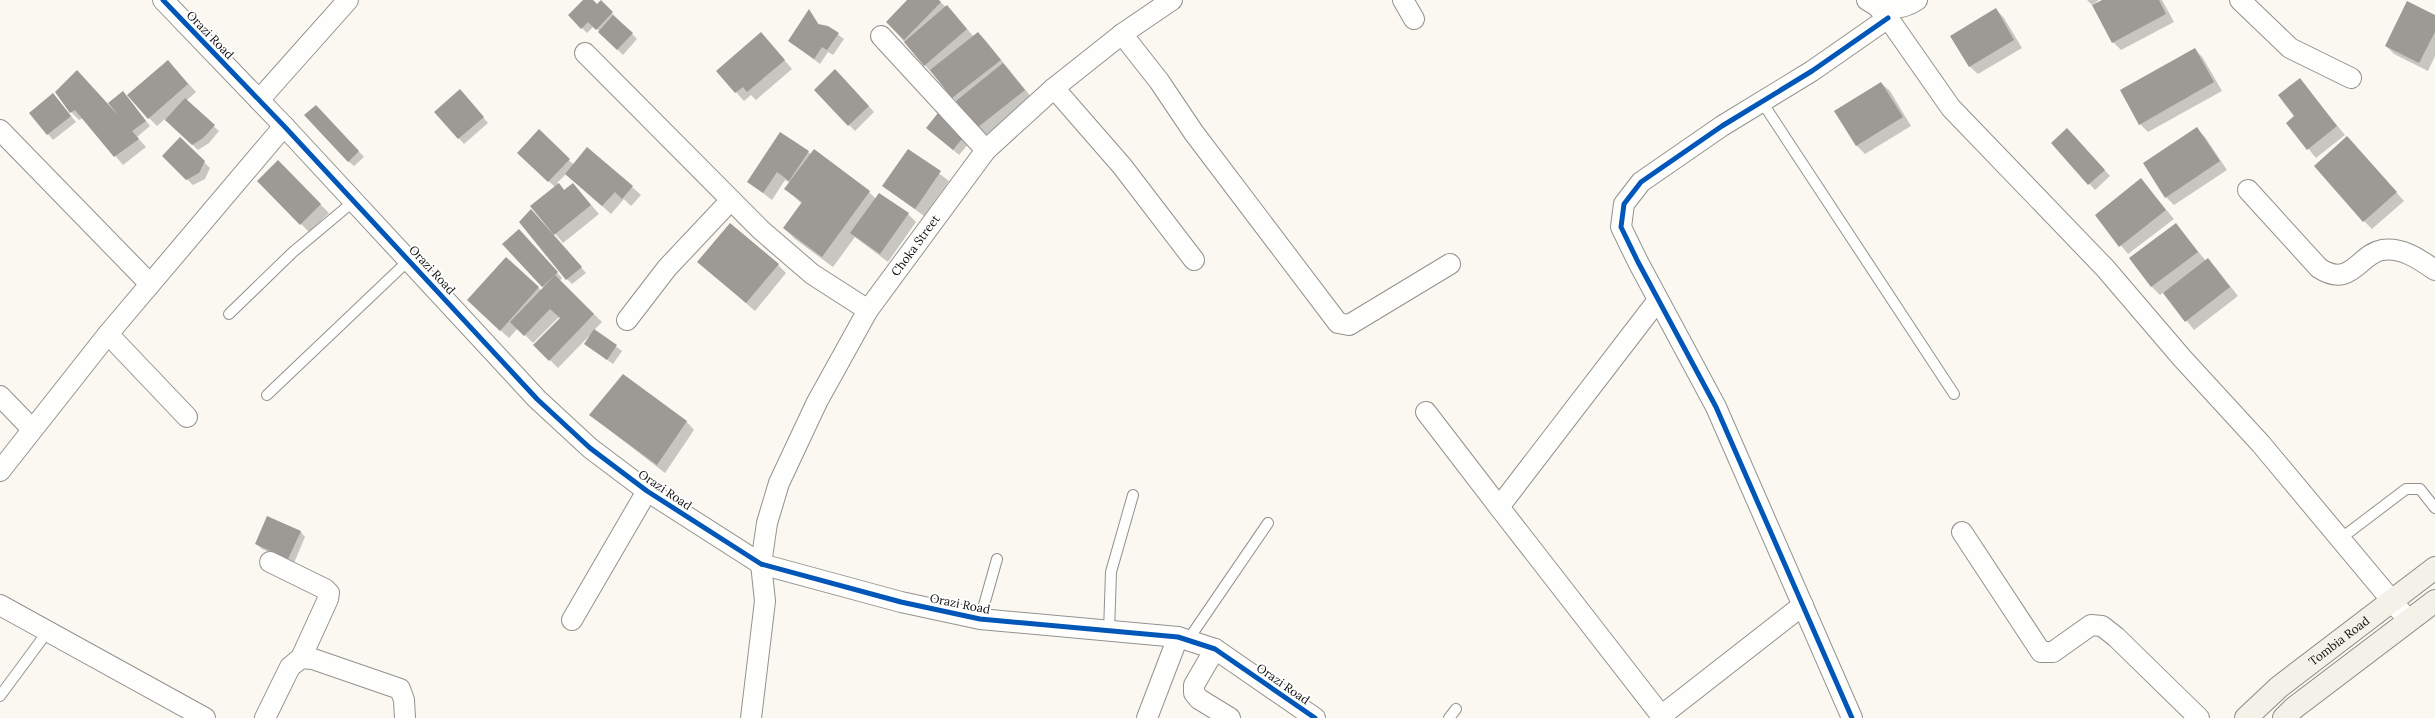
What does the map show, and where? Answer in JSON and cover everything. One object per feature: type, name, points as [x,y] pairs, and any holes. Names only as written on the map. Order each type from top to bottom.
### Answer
[{"type":"main road","name":"Tombia Road","points":[[2246,718],[2279,687],[2435,568]]},
{"type":"main road","points":[[2284,718],[2294,708],[2435,601]]},
{"type":"street","name":"Orazi Road","points":[[163,0],[284,126],[537,399],[590,448],[647,491],[761,564],[901,602],[980,619],[1183,639],[1215,649],[1315,718]]},
{"type":"street","points":[[259,100],[348,0]]},
{"type":"street","name":"Choka Street","points":[[751,718],[765,601],[761,564],[767,523],[779,483],[817,402],[868,310],[986,150],[1054,88],[1122,34],[1172,0]]},
{"type":"street","points":[[1403,0],[1414,19]]},
{"type":"street","points":[[1852,718],[1716,407],[1658,300],[1621,227],[1624,204],[1641,182],[1722,126],[1812,71],[1877,8],[1894,9],[1906,7],[1917,0]]},
{"type":"street","points":[[2240,0],[2290,48],[2351,78]]},
{"type":"street","points":[[1877,8],[1951,108],[2105,268],[2182,358],[2261,444],[2408,620]]},
{"type":"street","points":[[1122,34],[1159,81],[1194,133],[1338,323],[1349,325],[1450,264]]},
{"type":"street","points":[[881,36],[986,150]]},
{"type":"street","points":[[585,53],[762,230],[812,274],[868,310]]},
{"type":"street","points":[[1054,88],[1122,166],[1194,260]]},
{"type":"street","points":[[0,471],[108,334],[284,126]]},
{"type":"street","points":[[0,130],[150,284]]},
{"type":"street","points":[[2248,190],[2320,268],[2328,273],[2340,275],[2350,271],[2380,250],[2391,250],[2413,255],[2435,270]]},
{"type":"street","points":[[627,320],[667,268],[731,200]]},
{"type":"street","points":[[1499,507],[1658,300]]},
{"type":"street","points":[[108,334],[187,417]]},
{"type":"street","points":[[0,396],[32,430]]},
{"type":"street","points":[[1426,412],[1662,717],[1803,605]]},
{"type":"street","points":[[572,620],[647,491]]},
{"type":"street","points":[[1962,532],[2041,652],[2053,652],[2091,625],[2102,626],[2116,637],[2199,718]]},
{"type":"street","points":[[265,718],[290,667],[301,658],[328,599],[329,593],[325,589],[270,562]]},
{"type":"street","points":[[0,605],[205,718]]},
{"type":"street","points":[[1147,718],[1183,639]]},
{"type":"street","points":[[1215,649],[1194,685],[1194,693],[1199,699],[1230,718]]},
{"type":"street","points":[[301,658],[313,659],[400,689],[404,700],[405,718]]},
{"type":"lane","points":[[1762,102],[1954,394]]},
{"type":"lane","points":[[229,314],[293,252],[354,201]]},
{"type":"lane","points":[[267,395],[409,260]]},
{"type":"lane","points":[[2340,539],[2406,489],[2420,489],[2435,508]]},
{"type":"lane","points":[[1109,632],[1111,572],[1134,495]]},
{"type":"lane","points":[[1183,639],[1268,523]]},
{"type":"lane","points":[[980,619],[997,559]]},
{"type":"lane","points":[[0,696],[48,631]]},
{"type":"lane","points":[[1449,718],[1456,709]]},
{"type":"building","points":[[583,0],[593,0],[597,4],[601,0],[613,12],[596,30],[588,22],[581,29],[568,15]]},
{"type":"building","points":[[907,0],[939,0],[941,2],[904,40],[886,22]]},
{"type":"building","points":[[2102,0],[2159,0],[2166,14],[2112,43],[2092,5]]},
{"type":"building","points":[[2407,1],[2435,15],[2435,32],[2419,63],[2385,46]]},
{"type":"building","points":[[947,5],[967,29],[924,66],[904,42]]},
{"type":"building","points":[[1996,8],[2014,40],[1969,67],[1950,36]]},
{"type":"building","points":[[809,9],[818,24],[828,26],[839,33],[827,50],[822,47],[814,59],[788,41]]},
{"type":"building","points":[[613,15],[633,33],[617,50],[598,32]]},
{"type":"building","points":[[761,32],[785,60],[747,92],[743,87],[735,93],[716,71]]},
{"type":"building","points":[[978,32],[1001,60],[952,98],[930,70]]},
{"type":"building","points":[[2195,48],[2214,82],[2139,125],[2120,90]]},
{"type":"building","points":[[168,60],[188,84],[148,119],[127,95]]},
{"type":"building","points":[[1003,63],[1025,90],[977,128],[956,101]]},
{"type":"building","points":[[835,69],[869,106],[848,126],[814,90]]},
{"type":"building","points":[[77,70],[119,116],[108,103],[123,91],[146,121],[132,131],[139,139],[114,157],[75,110],[70,113],[55,92]]},
{"type":"building","points":[[2300,78],[2337,126],[2307,150],[2286,123],[2294,116],[2278,95]]},
{"type":"building","points":[[1881,82],[1903,117],[1856,146],[1834,111]]},
{"type":"building","points":[[460,89],[484,117],[458,139],[434,112]]},
{"type":"building","points":[[53,93],[71,116],[47,135],[29,113]]},
{"type":"building","points":[[185,98],[215,125],[203,138],[192,145],[165,120]]},
{"type":"building","points":[[316,105],[359,151],[348,162],[304,115]]},
{"type":"building","points":[[938,113],[965,135],[953,150],[926,128]]},
{"type":"building","points":[[2197,127],[2220,161],[2165,198],[2143,163]]},
{"type":"building","points":[[2067,128],[2105,170],[2088,185],[2051,143]]},
{"type":"building","points":[[539,129],[570,159],[548,182],[517,153]]},
{"type":"building","points":[[780,132],[809,151],[789,181],[777,172],[763,193],[747,182]]},
{"type":"building","points":[[2347,136],[2397,192],[2363,222],[2314,166]]},
{"type":"building","points":[[180,137],[205,161],[199,173],[186,180],[162,156]]},
{"type":"building","points":[[587,147],[633,186],[622,199],[615,192],[602,206],[565,174]]},
{"type":"building","points":[[814,149],[870,191],[822,257],[783,228],[802,202],[784,189]]},
{"type":"building","points":[[908,149],[941,171],[915,209],[882,186]]},
{"type":"building","points":[[278,160],[321,204],[300,225],[257,181]]},
{"type":"building","points":[[2141,178],[2166,210],[2119,247],[2095,215]]},
{"type":"building","points":[[559,183],[564,190],[573,183],[591,205],[554,235],[530,206]]},
{"type":"building","points":[[879,193],[909,213],[880,254],[850,233]]},
{"type":"building","points":[[531,209],[582,267],[566,280],[519,222]]},
{"type":"building","points":[[730,223],[779,264],[746,303],[697,262]]},
{"type":"building","points":[[2176,223],[2198,252],[2151,287],[2129,258]]},
{"type":"building","points":[[519,229],[558,272],[542,287],[502,244]]},
{"type":"building","points":[[506,257],[539,287],[500,331],[467,300]]},
{"type":"building","points":[[2208,258],[2230,287],[2185,322],[2163,293]]},
{"type":"building","points":[[555,275],[594,314],[549,361],[533,345],[560,318],[550,309],[524,336],[510,322]]},
{"type":"building","points":[[594,329],[617,345],[607,360],[584,344]]},
{"type":"building","points":[[623,374],[687,421],[657,465],[589,415]]},
{"type":"building","points":[[267,516],[301,531],[288,559],[255,544]]},
{"type":"cycle path","points":[[163,0],[284,126],[537,399],[590,448],[647,491],[761,564],[901,602],[980,619],[1178,637],[1215,649],[1315,718]]},
{"type":"cycle path","points":[[1852,718],[1716,407],[1638,262],[1621,227],[1624,204],[1641,182],[1722,126],[1812,71],[1888,18]]}]
